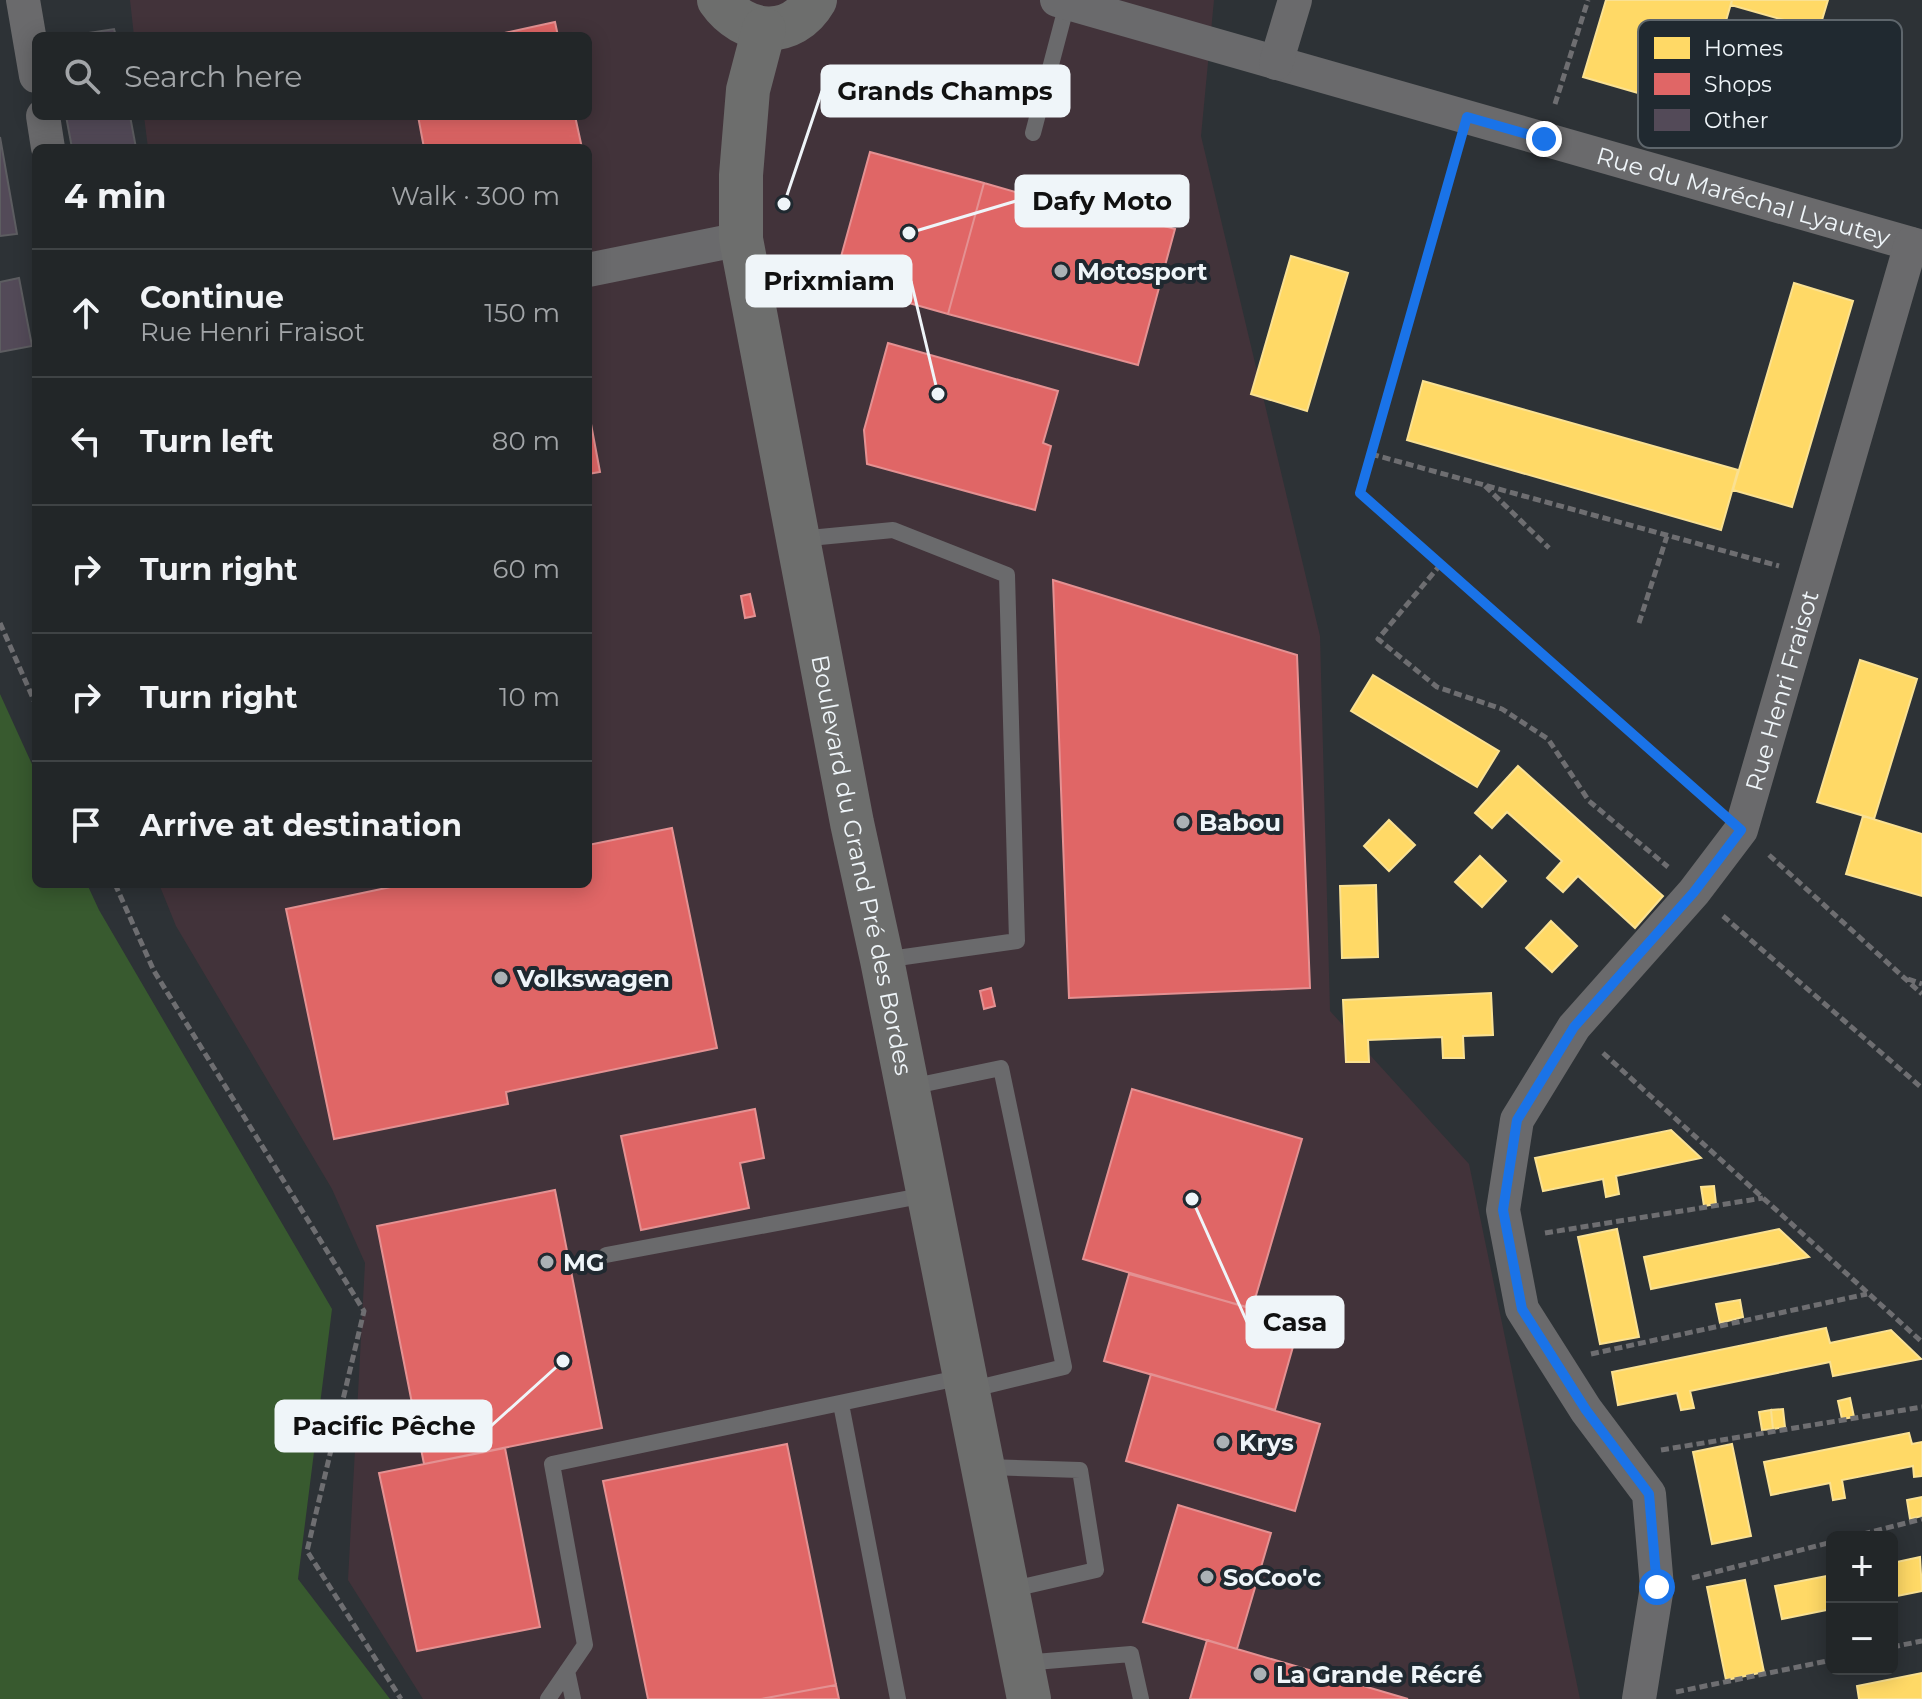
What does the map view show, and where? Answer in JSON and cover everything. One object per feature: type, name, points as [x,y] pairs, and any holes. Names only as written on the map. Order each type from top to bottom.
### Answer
[{"type":"main road","points":[[719,0],[731,16],[747,25],[805,11]]},
{"type":"main road","name":"Boulevard du Grand Pré des Bordes","points":[[805,11],[748,90],[741,175],[741,239],[852,823],[1025,1681]]},
{"type":"street","points":[[23,0],[32,53]]},
{"type":"street","points":[[1276,63],[1295,0]]},
{"type":"street","name":"Rue du Maréchal Lyautey","points":[[1064,1],[1917,246]]},
{"type":"street","points":[[44,120],[47,144]]},
{"type":"street","points":[[592,269],[741,239]]},
{"type":"street","name":"Rue Henri Fraisot","points":[[1639,1699],[1657,1587],[1649,1494],[1555,1362],[1522,1309],[1503,1210],[1517,1120],[1574,1027],[1694,892],[1741,830],[1815,576],[1917,246]]},
{"type":"lane","points":[[1033,133],[1064,1]]},
{"type":"lane","points":[[798,539],[893,530],[1007,575],[1017,941],[882,960]]},
{"type":"lane","points":[[548,1699],[585,1645],[552,1464],[841,1404],[1064,1367],[1001,1068],[906,1088]]},
{"type":"lane","points":[[606,1255],[927,1194]]},
{"type":"lane","points":[[841,1404],[898,1699]]},
{"type":"lane","points":[[982,1467],[1080,1470],[1096,1570],[1007,1590]]},
{"type":"lane","points":[[1025,1681],[1131,1654],[1141,1699]]},
{"type":"lane","points":[[567,1671],[573,1699]]},
{"type":"path","points":[[1544,139],[1588,0]]},
{"type":"path","points":[[1467,117],[1360,493],[1922,994]]},
{"type":"path","points":[[1371,454],[1815,576]]},
{"type":"path","points":[[1484,485],[1549,548]]},
{"type":"path","points":[[1639,623],[1667,536]]},
{"type":"path","points":[[1441,564],[1378,639],[1437,687],[1502,709],[1548,739],[1589,801],[1922,1088]]},
{"type":"path","points":[[0,623],[32,696]]},
{"type":"path","points":[[117,888],[154,971],[364,1311],[307,1551],[401,1699]]},
{"type":"path","points":[[1905,979],[1922,984]]},
{"type":"path","points":[[1574,1027],[1922,1342]]},
{"type":"path","points":[[1509,1239],[1763,1198]]},
{"type":"path","points":[[1555,1362],[1868,1294]]},
{"type":"path","points":[[1620,1456],[1922,1407]]},
{"type":"path","points":[[1875,1531],[1922,1519]]},
{"type":"path","points":[[1657,1587],[1826,1544]]},
{"type":"path","points":[[1898,1646],[1922,1641]]},
{"type":"path","points":[[1673,1693],[1826,1661]]},
{"type":"shaded area","points":[[130,0],[1214,0],[1201,136],[1320,636],[1330,1011],[1469,1164],[1580,1699],[423,1699],[348,1580],[365,1263],[332,1189],[176,926],[161,888],[592,888],[592,144],[148,144],[144,120],[592,120],[592,32],[134,32]]},
{"type":"green space","points":[[0,694],[32,764],[32,888],[89,888],[332,1309],[298,1579],[390,1699],[0,1699]]},
{"type":"building: Homes","points":[[1606,0],[1732,0],[1726,20],[1638,20],[1638,93],[1583,77]]},
{"type":"building: Homes","points":[[1732,0],[1828,0],[1822,20],[1784,20],[1731,5]]},
{"type":"building: Homes","points":[[1291,256],[1348,273],[1307,411],[1251,394]]},
{"type":"building: Homes","points":[[1794,283],[1853,301],[1792,507],[1733,490]]},
{"type":"building: Homes","points":[[1423,381],[1738,470],[1721,530],[1407,440]]},
{"type":"building: Homes","points":[[1860,660],[1917,679],[1874,819],[1817,802]]},
{"type":"building: Homes","points":[[1373,675],[1499,751],[1477,787],[1351,711]]},
{"type":"building: Homes","points":[[1518,766],[1663,896],[1635,928],[1578,876],[1563,892],[1547,878],[1562,861],[1507,812],[1492,828],[1475,813]]},
{"type":"building: Homes","points":[[1863,816],[1922,834],[1922,896],[1846,874]]},
{"type":"building: Homes","points":[[1389,820],[1415,845],[1389,871],[1364,846]]},
{"type":"building: Homes","points":[[1480,856],[1506,881],[1482,907],[1455,882]]},
{"type":"building: Homes","points":[[1376,885],[1378,957],[1342,958],[1340,886]]},
{"type":"building: Homes","points":[[1551,921],[1577,946],[1552,972],[1526,948]]},
{"type":"building: Homes","points":[[1491,993],[1493,1035],[1463,1036],[1464,1058],[1443,1058],[1442,1037],[1368,1040],[1369,1062],[1346,1062],[1343,1000]]},
{"type":"building: Homes","points":[[1671,1130],[1701,1158],[1616,1176],[1619,1194],[1606,1197],[1603,1179],[1543,1191],[1535,1158]]},
{"type":"building: Homes","points":[[1714,1186],[1716,1204],[1704,1206],[1701,1187]]},
{"type":"building: Homes","points":[[1617,1229],[1639,1337],[1600,1344],[1578,1237]]},
{"type":"building: Homes","points":[[1779,1229],[1809,1257],[1651,1289],[1644,1257]]},
{"type":"building: Homes","points":[[1740,1300],[1743,1317],[1720,1323],[1716,1304]]},
{"type":"building: Homes","points":[[1826,1328],[1830,1343],[1891,1330],[1921,1359],[1833,1376],[1830,1362],[1690,1391],[1694,1408],[1681,1410],[1677,1393],[1618,1405],[1612,1372]]},
{"type":"building: Homes","points":[[1850,1398],[1854,1417],[1842,1419],[1838,1401]]},
{"type":"building: Homes","points":[[1783,1409],[1785,1427],[1773,1429],[1771,1410]]},
{"type":"building: Homes","points":[[1771,1410],[1773,1429],[1762,1430],[1759,1412]]},
{"type":"building: Homes","points":[[1909,1433],[1912,1444],[1922,1442],[1922,1476],[1914,1477],[1913,1466],[1842,1480],[1845,1498],[1833,1500],[1830,1483],[1771,1495],[1764,1462]]},
{"type":"building: Homes","points":[[1732,1444],[1751,1536],[1712,1544],[1693,1452]]},
{"type":"building: Homes","points":[[1922,1497],[1922,1516],[1910,1519],[1907,1500]]},
{"type":"building: Homes","points":[[1920,1557],[1922,1591],[1898,1596],[1898,1562]]},
{"type":"building: Homes","points":[[1826,1576],[1826,1610],[1782,1619],[1775,1586]]},
{"type":"building: Homes","points":[[1745,1580],[1764,1672],[1726,1680],[1707,1587]]},
{"type":"building: Homes","points":[[1922,1673],[1922,1699],[1859,1699],[1857,1686]]},
{"type":"building: Shops","points":[[555,22],[557,32],[509,32]]},
{"type":"building: Shops","points":[[419,120],[576,120],[581,144],[423,144]]},
{"type":"building: Shops","points":[[870,152],[984,183],[948,314],[834,282]]},
{"type":"building: Shops","name":"Motosport","points":[[984,183],[1088,213],[1090,206],[1175,229],[1138,365],[948,314]]},
{"type":"building: Shops","points":[[888,343],[1058,391],[1043,443],[1051,446],[1035,510],[867,464],[864,430]]},
{"type":"building: Shops","points":[[592,429],[600,472],[592,473]]},
{"type":"building: Shops","name":"Babou","points":[[1053,580],[1297,655],[1310,988],[1069,998]]},
{"type":"building: Shops","points":[[750,594],[755,616],[745,618],[741,596]]},
{"type":"building: Shops","name":"Volkswagen","points":[[672,828],[717,1048],[506,1092],[508,1104],[334,1139],[286,909],[386,888],[592,888],[592,844]]},
{"type":"building: Shops","points":[[991,988],[995,1006],[984,1009],[980,991]]},
{"type":"building: Shops","points":[[1132,1089],[1302,1139],[1252,1309],[1083,1259]]},
{"type":"building: Shops","points":[[755,1109],[764,1158],[740,1163],[749,1208],[641,1230],[621,1136]]},
{"type":"building: Shops","points":[[555,1190],[602,1428],[424,1464],[377,1226]]},
{"type":"building: Shops","points":[[1129,1274],[1300,1322],[1275,1410],[1104,1361]]},
{"type":"building: Shops","name":"Krys","points":[[1151,1374],[1320,1424],[1295,1511],[1126,1461]]},
{"type":"building: Shops","points":[[787,1444],[836,1685],[761,1699],[648,1699],[603,1481]]},
{"type":"building: Shops","points":[[505,1448],[540,1627],[417,1651],[379,1473]]},
{"type":"building: Shops","name":"SoCoo'c","points":[[1178,1505],[1271,1533],[1237,1649],[1143,1622]]},
{"type":"building: Shops","name":"La Grande Récré","points":[[1207,1640],[1237,1649],[1408,1699],[1190,1699]]},
{"type":"building: Shops","points":[[836,1685],[839,1699],[761,1699]]},
{"type":"building: Other","points":[[67,120],[131,120],[135,144],[71,144]]},
{"type":"building: Other","points":[[0,137],[17,234],[0,236]]},
{"type":"building: Other","points":[[19,278],[32,346],[0,352],[0,282]]},
{"type":"place","name":"Grands Champs","points":[[784,204]]},
{"type":"place","name":"Dafy Moto","points":[[909,233]]},
{"type":"place","name":"Motosport","points":[[1061,271]]},
{"type":"place","name":"Prixmiam","points":[[938,394]]},
{"type":"place","name":"Babou","points":[[1183,822]]},
{"type":"place","name":"Volkswagen","points":[[501,978]]},
{"type":"place","name":"Casa","points":[[1192,1199]]},
{"type":"place","name":"MG","points":[[547,1262]]},
{"type":"place","name":"Pacific Pêche","points":[[563,1361]]},
{"type":"place","name":"Krys","points":[[1223,1442]]},
{"type":"place","name":"SoCoo'c","points":[[1207,1577]]},
{"type":"place","name":"La Grande Récré","points":[[1260,1674]]},
{"type":"route","points":[[1544,139],[1467,117],[1402,336],[1360,493],[1741,830],[1694,892],[1574,1027],[1517,1120],[1503,1210],[1522,1309],[1586,1410],[1649,1494],[1657,1587]]}]
